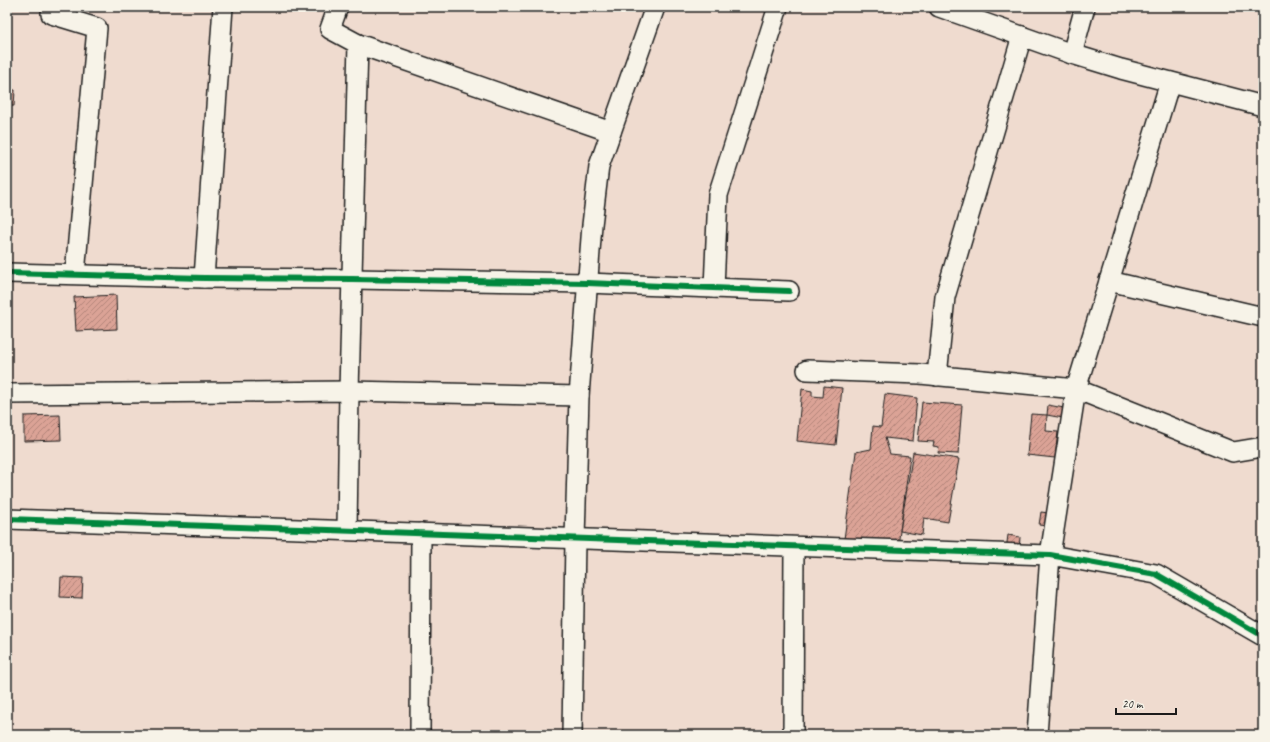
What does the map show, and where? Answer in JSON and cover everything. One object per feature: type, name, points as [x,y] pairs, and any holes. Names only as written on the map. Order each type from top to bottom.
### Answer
[{"type":"street","points":[[52,7],[52,14],[97,28],[75,274]]},
{"type":"street","points":[[204,278],[223,7]]},
{"type":"street","points":[[338,7],[330,29],[358,44],[611,132]]},
{"type":"street","points":[[572,735],[574,539],[579,396],[592,225],[599,166],[623,95],[638,57],[654,7]]},
{"type":"street","points":[[714,288],[718,195],[778,7]]},
{"type":"street","points":[[939,7],[1072,54],[1170,82],[1263,106]]},
{"type":"street","points":[[1072,54],[1085,7]]},
{"type":"street","points":[[937,376],[945,297],[1022,36]]},
{"type":"street","points":[[347,530],[358,44]]},
{"type":"street","points":[[1037,735],[1050,556],[1076,389],[1170,82]]},
{"type":"street","points":[[7,273],[204,278],[588,283],[789,292]]},
{"type":"street","points":[[1109,281],[1263,317]]},
{"type":"street","points":[[806,370],[937,376],[1076,389],[1233,452],[1263,447]]},
{"type":"street","points":[[7,394],[349,391],[579,396]]},
{"type":"street","points":[[7,519],[1050,556],[1156,574],[1263,636]]},
{"type":"street","points":[[420,735],[421,533]]},
{"type":"street","points":[[793,735],[794,546]]},
{"type":"building","points":[[7,90],[15,90],[14,106],[7,106]]},
{"type":"building","points":[[116,295],[117,329],[76,331],[74,297]]},
{"type":"building","points":[[824,386],[842,388],[836,445],[797,441],[802,389],[812,391],[812,396],[823,397]]},
{"type":"building","points":[[885,394],[917,398],[913,441],[885,438],[890,454],[910,456],[898,546],[844,539],[856,452],[871,449],[873,426],[881,427]]},
{"type":"building","points":[[922,402],[962,405],[958,454],[938,453],[939,447],[933,446],[934,442],[918,441]]},
{"type":"building","points":[[1048,405],[1064,408],[1063,418],[1047,415]]},
{"type":"building","points":[[1031,414],[1047,415],[1046,431],[1058,432],[1055,458],[1027,455]]},
{"type":"building","points":[[60,415],[61,440],[24,441],[24,416]]},
{"type":"building","points":[[913,452],[959,459],[948,522],[924,518],[922,535],[900,531]]},
{"type":"building","points":[[1041,512],[1048,513],[1052,527],[1039,525]]},
{"type":"building","points":[[1008,535],[1020,537],[1019,551],[1006,550]]},
{"type":"building","points":[[61,577],[83,578],[82,598],[60,597]]},
{"type":"cycle path","points":[[7,273],[204,278],[587,283],[789,291]]},
{"type":"cycle path","points":[[7,519],[1050,555],[1156,574],[1263,636]]}]
